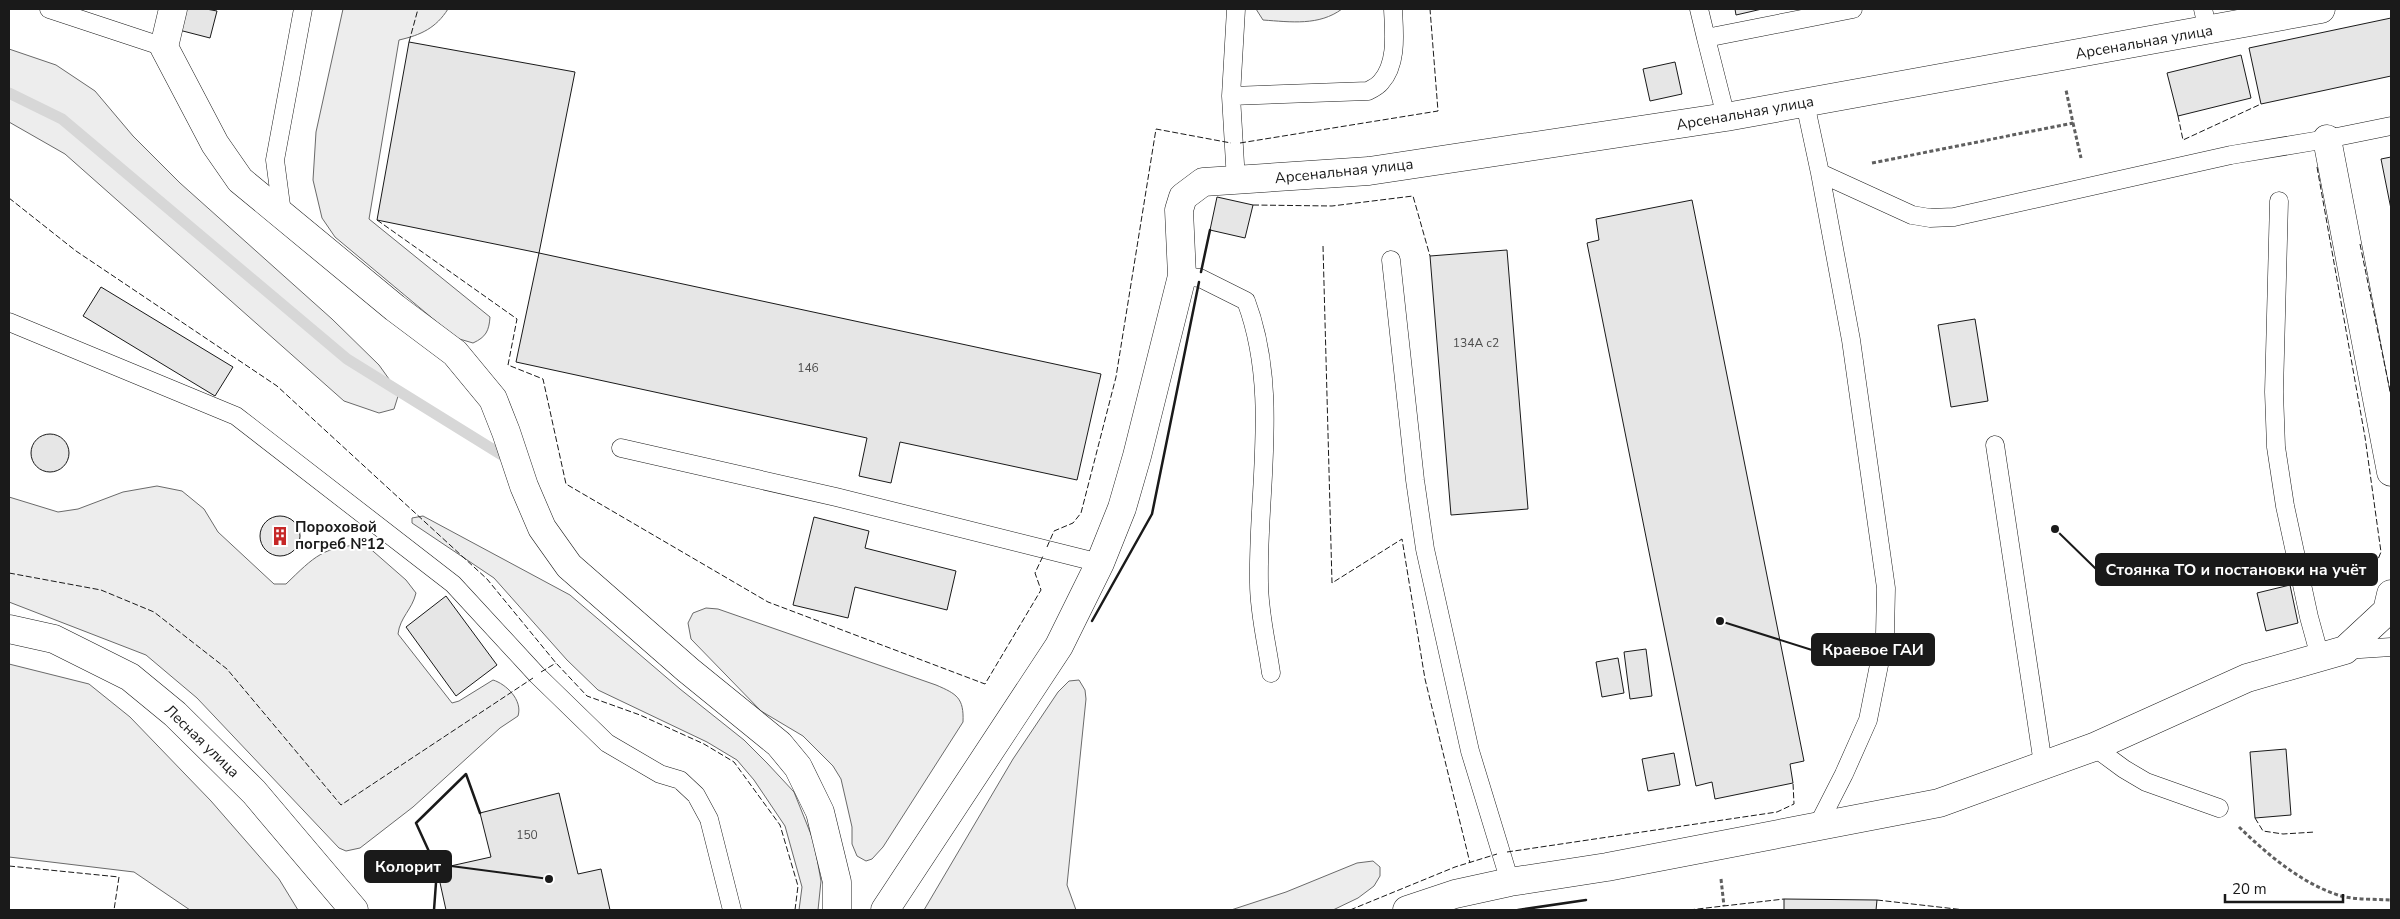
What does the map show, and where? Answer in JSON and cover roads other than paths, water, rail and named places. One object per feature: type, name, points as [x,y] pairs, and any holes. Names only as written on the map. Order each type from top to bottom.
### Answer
[{"type":"street","points":[[173,9],[164,47],[215,144],[240,180],[395,308],[455,353],[493,399],[524,486],[542,528],[569,566],[688,670],[779,744],[798,767],[820,812],[837,882],[837,910]]},
{"type":"street","name":"Арсенальная улица","points":[[1182,276],[1179,210],[1183,197],[1203,182],[1369,170],[1726,117],[2059,58],[2206,20],[2321,9]]},
{"type":"street","points":[[2327,139],[2391,472]]},
{"type":"street","points":[[885,910],[1060,646],[1100,563],[1122,508],[1137,456],[1182,276]]},
{"type":"street","points":[[1408,910],[1455,894],[1510,882],[1607,867],[1938,802],[2094,747],[2247,678],[2333,653],[2387,611],[2391,594]]},
{"type":"street","name":"Лесная улица","points":[[9,629],[54,639],[122,673],[175,714],[254,792],[354,910]]},
{"type":"lane","points":[[49,9],[164,47]]},
{"type":"lane","points":[[282,213],[275,160],[303,9]]},
{"type":"lane","points":[[1236,9],[1231,96],[1236,181]]},
{"type":"lane","points":[[1231,96],[1368,91],[1381,82],[1391,61],[1395,39],[1393,9]]},
{"type":"lane","points":[[1699,9],[1726,117]]},
{"type":"lane","points":[[1706,38],[1853,9]]},
{"type":"lane","points":[[1805,103],[1851,340],[1886,588],[1885,634],[1868,720],[1844,774],[1818,825]]},
{"type":"lane","points":[[1820,173],[1901,211],[1930,218],[1954,217],[2231,155],[2391,126]]},
{"type":"lane","points":[[2279,201],[2274,392],[2276,446],[2285,506],[2309,617],[2333,653],[2391,647]]},
{"type":"lane","points":[[1391,260],[1415,480],[1425,549],[1470,751],[1510,882]]},
{"type":"lane","points":[[1182,276],[1200,278],[1246,301],[1254,322],[1261,359],[1266,418],[1259,515],[1259,586],[1271,673]]},
{"type":"lane","points":[[9,322],[236,416],[454,584],[537,675],[607,743],[660,774],[680,780],[696,795],[709,818],[732,910]]},
{"type":"lane","points":[[1994,445],[2043,764]]},
{"type":"lane","points":[[621,448],[836,497],[1100,563]]},
{"type":"lane","points":[[2094,747],[2146,782],[2219,808]]},
{"type":"waterway","points":[[9,93],[62,119],[347,359],[510,460]]},
{"type":"place","name":"Стоянка ТО и постановки на учёт","points":[[2055,529]]},
{"type":"place","name":"Пороховой погреб №12","points":[[280,536]]},
{"type":"place","name":"Краевое ГАИ","points":[[1720,621]]},
{"type":"place","name":"Колорит","points":[[549,879]]}]
